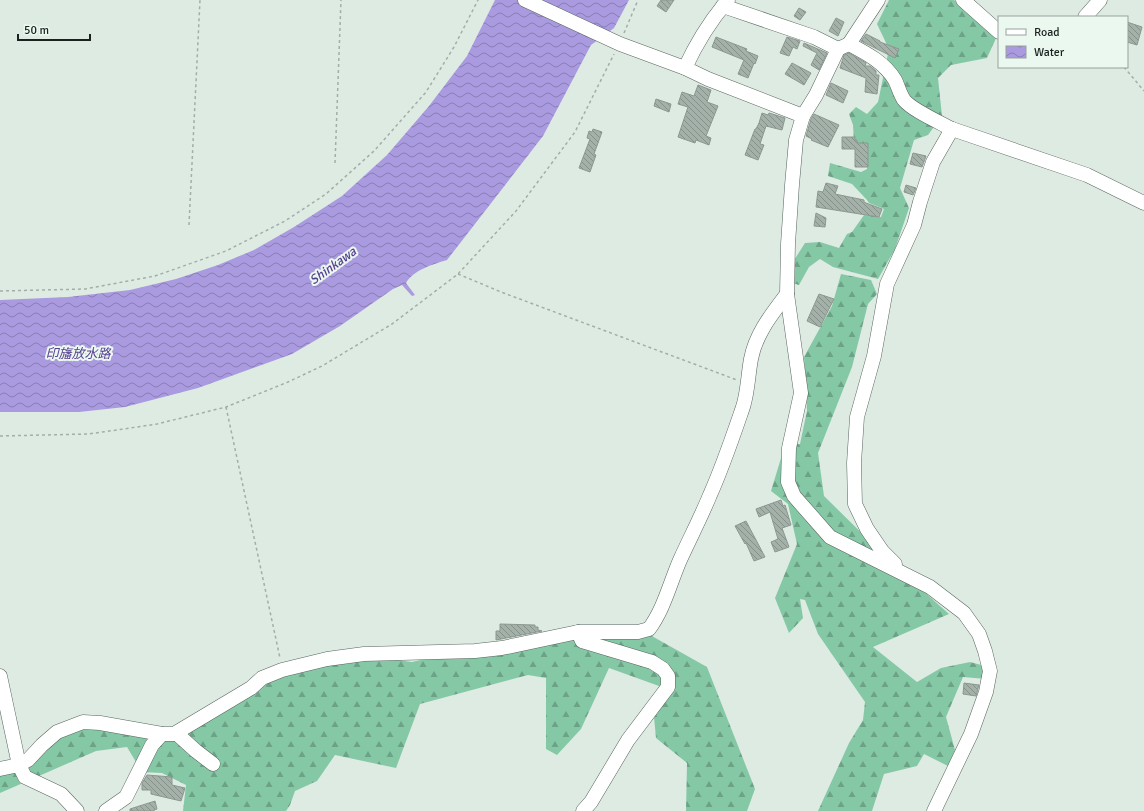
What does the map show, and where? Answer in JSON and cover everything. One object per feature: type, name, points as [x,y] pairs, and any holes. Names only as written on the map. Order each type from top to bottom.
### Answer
[{"type":"street","points":[[525,0],[620,44],[685,68],[803,116]]},
{"type":"street","points":[[878,0],[844,46],[803,116],[796,140],[788,244],[787,294],[801,393],[789,448],[788,482],[794,496],[830,537],[930,587],[964,613],[979,634],[990,671],[986,692],[971,734],[934,811]]},
{"type":"street","points":[[963,0],[998,31]]},
{"type":"street","points":[[1086,16],[1100,0]]},
{"type":"street","points":[[685,68],[692,54],[725,3],[814,37],[872,56],[895,80],[904,100],[916,109],[952,129],[1087,175],[1144,203]]},
{"type":"street","points":[[906,574],[882,552],[867,529],[855,504],[854,463],[857,417],[874,356],[887,284],[914,225],[933,162],[952,129]]},
{"type":"street","points":[[0,769],[19,765],[28,760],[42,744],[57,732],[82,722],[100,723],[162,734],[174,734],[250,688],[262,678],[282,670],[328,659],[364,654],[475,652],[502,648],[578,632],[638,632],[648,629],[654,622],[660,610],[692,534],[711,494],[743,405],[748,384],[751,360],[756,342],[761,330],[787,294]]},
{"type":"street","points":[[578,632],[582,641],[652,662],[663,669],[668,676],[668,687],[628,740],[591,802],[583,811]]},
{"type":"street","points":[[0,676],[19,765],[26,777],[60,794],[77,811]]},
{"type":"street","points":[[176,733],[196,751],[214,764]]},
{"type":"street","points":[[106,811],[126,797],[152,745],[162,734]]},
{"type":"path","points":[[189,225],[200,0]]},
{"type":"path","points":[[335,163],[341,0]]},
{"type":"path","points":[[0,291],[85,289],[155,276],[226,251],[285,221],[326,194],[374,151],[426,92],[454,47],[478,0]]},
{"type":"path","points":[[0,436],[88,434],[157,424],[226,407],[295,379],[322,366],[392,324],[458,274],[516,211],[575,132],[614,53],[620,44],[638,0]]},
{"type":"path","points":[[1125,68],[1144,90]]},
{"type":"path","points":[[458,274],[501,292],[748,384]]},
{"type":"path","points":[[226,407],[282,670]]},
{"type":"green space","points":[[889,0],[954,0],[997,36],[987,58],[951,65],[938,78],[942,116],[928,135],[914,140],[900,188],[909,208],[895,249],[878,279],[833,267],[820,259],[809,267],[799,285],[792,283],[791,265],[805,243],[820,242],[839,248],[847,234],[852,232],[864,215],[881,217],[884,209],[869,203],[852,184],[828,176],[830,163],[861,172],[867,169],[868,145],[854,143],[853,125],[849,114],[856,107],[867,114],[878,102],[889,49],[877,24]]},
{"type":"green space","points":[[841,274],[871,280],[877,294],[868,304],[852,367],[818,453],[824,496],[894,565],[949,614],[873,647],[917,682],[941,668],[970,662],[985,666],[986,679],[963,677],[946,717],[955,750],[948,766],[924,754],[917,766],[884,774],[872,811],[818,811],[849,743],[863,720],[865,702],[818,634],[805,600],[800,599],[803,618],[789,633],[775,598],[797,544],[788,504],[771,491],[785,445],[800,444],[807,411],[804,357],[832,306]]},
{"type":"green space","points":[[650,635],[707,667],[755,789],[747,811],[686,811],[687,763],[656,738],[654,717],[659,686],[609,668],[581,729],[557,755],[546,749],[546,678],[528,675],[420,704],[396,768],[335,755],[317,781],[295,791],[286,811],[183,811],[186,785],[162,773],[142,772],[127,747],[96,751],[0,793],[0,776],[65,735],[80,729],[93,727],[150,737],[224,711],[271,681],[343,662],[390,659],[412,662],[429,658],[557,640]]},
{"type":"water","name":"印旛放水路","points":[[495,0],[629,0],[614,28],[591,45],[543,136],[447,260],[424,268],[409,278],[406,283],[415,295],[412,296],[402,285],[393,289],[340,326],[292,354],[198,388],[125,407],[79,412],[0,412],[0,300],[68,297],[130,290],[176,279],[218,265],[254,250],[294,227],[342,196],[387,155],[429,106],[467,56]]},
{"type":"building","points":[[661,0],[674,0],[666,12],[657,6]]},
{"type":"building","points":[[799,8],[806,12],[800,20],[794,16]]},
{"type":"building","points":[[836,18],[844,22],[838,36],[829,31]]},
{"type":"building","points":[[1128,22],[1142,27],[1137,45],[1128,42]]},
{"type":"building","points":[[866,34],[880,42],[899,49],[895,58],[861,41]]},
{"type":"building","points":[[716,37],[747,49],[746,51],[758,56],[748,78],[738,74],[744,60],[712,47]]},
{"type":"building","points":[[787,37],[800,41],[797,49],[793,47],[789,56],[780,53]]},
{"type":"building","points":[[804,43],[827,53],[819,70],[811,65],[817,53],[803,46]]},
{"type":"building","points":[[849,53],[866,63],[865,66],[870,66],[876,71],[876,75],[879,75],[877,94],[865,92],[866,78],[840,68],[844,55]]},
{"type":"building","points":[[792,63],[811,73],[804,85],[785,74]]},
{"type":"building","points":[[831,83],[848,91],[843,103],[826,95]]},
{"type":"building","points":[[698,85],[711,90],[707,102],[718,106],[706,136],[711,138],[709,145],[696,140],[695,143],[678,137],[688,107],[678,104],[682,92],[694,96]]},
{"type":"building","points":[[656,99],[671,104],[669,112],[654,106]]},
{"type":"building","points":[[762,113],[768,115],[769,113],[785,118],[782,130],[766,126],[760,144],[764,145],[758,160],[745,155]]},
{"type":"building","points":[[814,114],[839,125],[828,147],[811,140],[812,139],[806,136]]},
{"type":"building","points":[[593,129],[602,132],[594,154],[596,155],[590,172],[579,168],[590,139],[587,138],[589,131],[592,132]]},
{"type":"building","points":[[842,137],[855,137],[857,143],[868,143],[868,167],[855,167],[855,149],[842,149]]},
{"type":"building","points":[[913,153],[926,156],[922,167],[910,164]]},
{"type":"building","points":[[826,183],[838,186],[835,194],[864,200],[866,203],[882,209],[879,217],[816,207],[818,191],[823,192]]},
{"type":"building","points":[[906,185],[916,188],[913,195],[904,192]]},
{"type":"building","points":[[816,213],[826,218],[825,227],[814,226]]},
{"type":"building","points":[[819,294],[834,299],[820,327],[807,321]]},
{"type":"building","points":[[781,500],[783,506],[785,505],[791,525],[782,528],[789,547],[775,552],[771,542],[778,539],[770,512],[759,517],[756,509]]},
{"type":"building","points":[[746,521],[765,557],[754,561],[746,543],[745,544],[735,526]]},
{"type":"building","points":[[500,624],[535,625],[535,627],[538,627],[538,630],[542,631],[496,640],[496,631],[500,631]]},
{"type":"building","points":[[964,683],[979,685],[976,696],[963,694]]},
{"type":"building","points":[[147,775],[172,777],[172,785],[185,788],[181,801],[151,794],[151,790],[142,790],[142,783]]},
{"type":"building","points":[[155,801],[157,809],[154,811],[130,811],[130,809]]},
{"type":"water label","name":"Shinkawa","points":[[333,266]]}]
